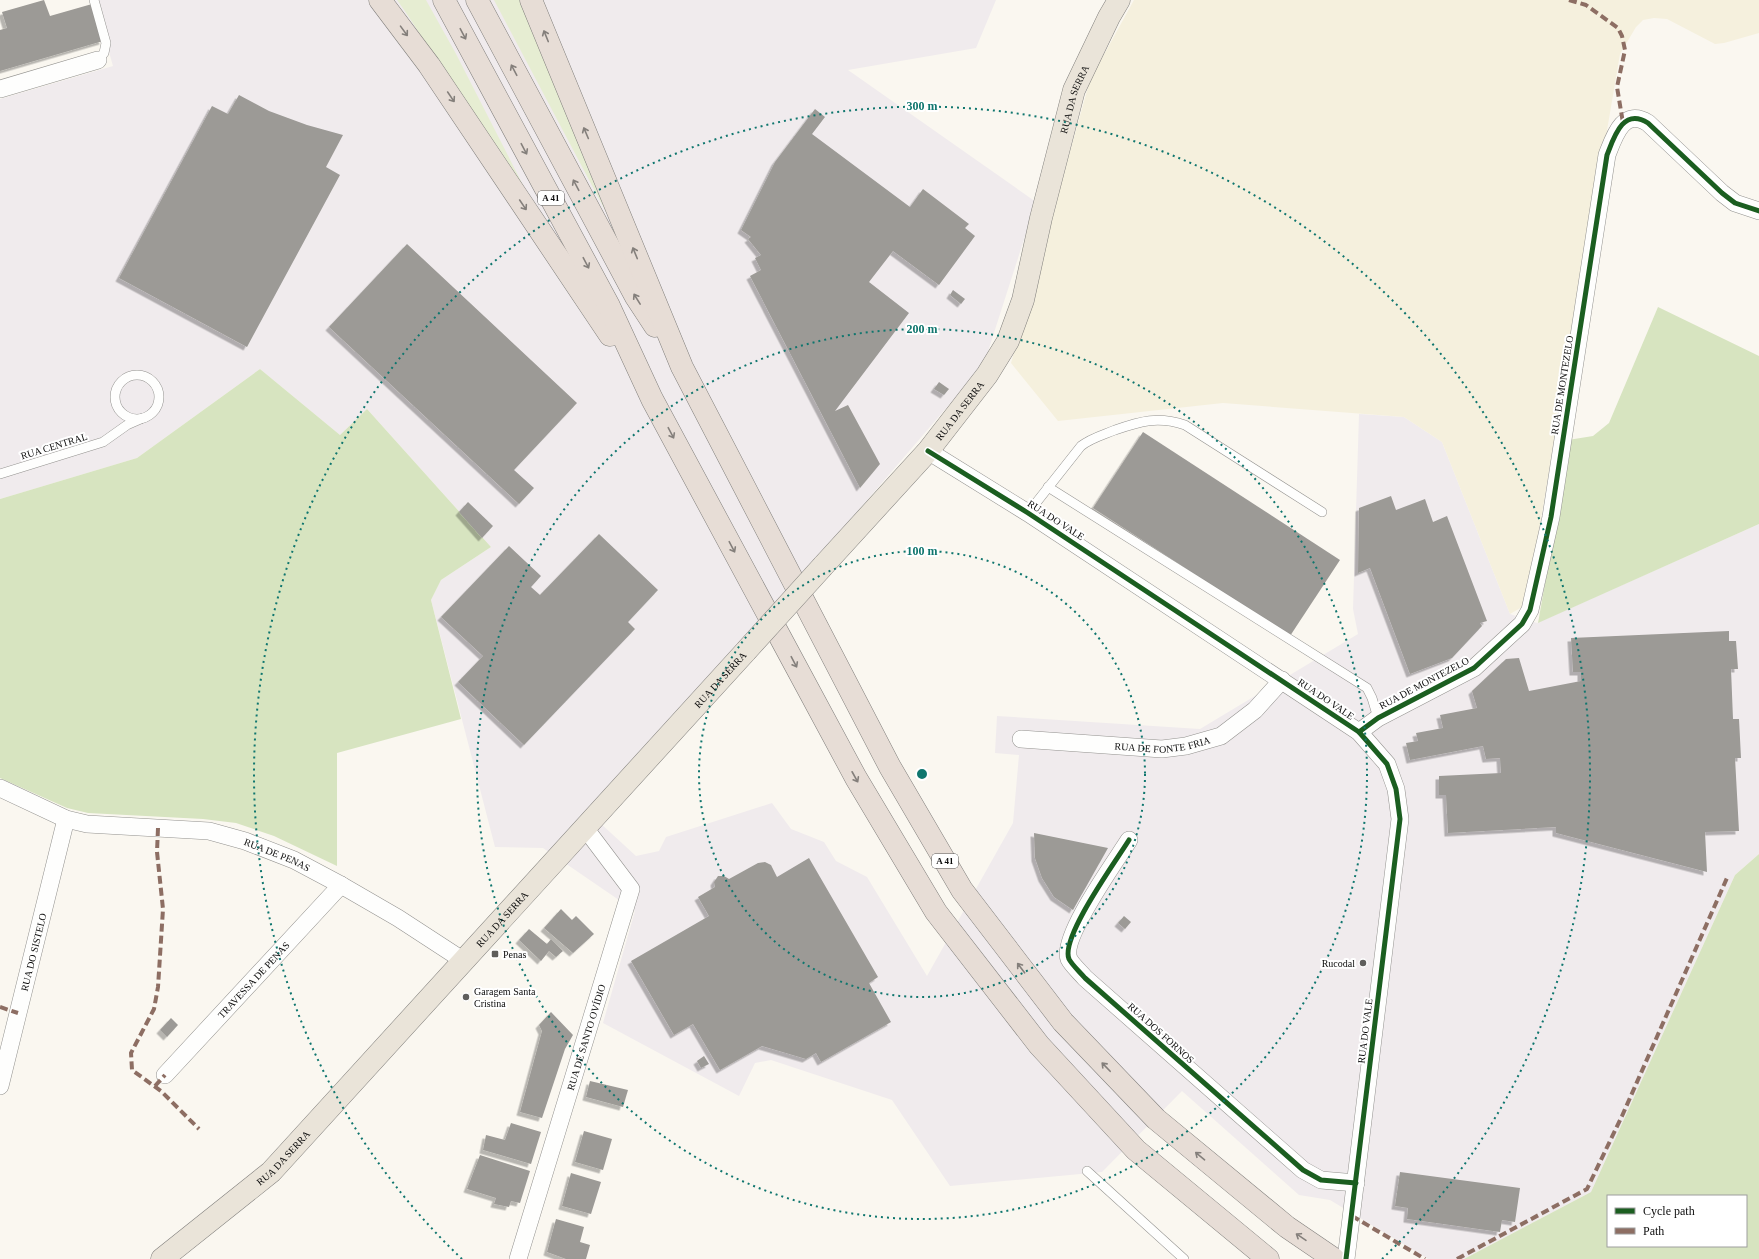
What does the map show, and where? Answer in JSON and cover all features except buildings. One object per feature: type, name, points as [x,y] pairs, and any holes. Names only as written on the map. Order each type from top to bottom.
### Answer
[{"type":"highway","points":[[380,0],[433,71],[652,398]]},
{"type":"highway","name":"A 41","points":[[444,0],[609,306],[652,398],[856,778],[936,912],[1039,1045],[1136,1150],[1268,1259]]},
{"type":"highway","name":"A 41","points":[[477,0],[636,297],[682,367],[890,767],[962,890],[1063,1022],[1156,1119],[1286,1227],[1334,1259]]},
{"type":"highway","points":[[531,0],[682,367]]},
{"type":"main road","name":"RUA DA SERRA","points":[[162,1259],[271,1172],[928,450],[987,376],[1008,341],[1023,300],[1041,218],[1074,90],[1109,17],[1119,0]]},
{"type":"street","points":[[0,89],[98,60]]},
{"type":"street","name":"RUA DE MONTEZELO","points":[[1359,732],[1378,718],[1474,668],[1522,624],[1530,610],[1550,517],[1607,155],[1614,138],[1623,123],[1633,118],[1640,118],[1648,123],[1722,193],[1735,203],[1759,211]]},
{"type":"street","name":"RUA DO VALE","points":[[928,450],[1028,513],[1359,732],[1387,764],[1396,789],[1400,819],[1346,1259]]},
{"type":"street","name":"RUA DE FONTE FRIA","points":[[1021,739],[1162,749],[1186,746],[1221,736],[1255,710],[1282,680]]},
{"type":"street","name":"RUA DE PENAS","points":[[0,788],[66,819],[87,824],[209,831],[245,840],[287,857],[341,885],[398,918],[464,961]]},
{"type":"street","name":"RUA DO SISTELO","points":[[0,1086],[66,819]]},
{"type":"street","name":"RUA DE SANTO OVÍDIO","points":[[518,1259],[631,889],[585,828]]},
{"type":"street","name":"RUA DOS FORNOS","points":[[1129,840],[1079,920],[1068,944],[1069,959],[1085,978],[1303,1170],[1321,1180],[1356,1183]]},
{"type":"street","name":"TRAVESSA DE PENAS","points":[[165,1075],[341,885]]},
{"type":"lane","points":[[94,0],[106,43],[104,53],[98,60]]},
{"type":"lane","points":[[112,435],[120,418],[115,394],[117,387],[128,377],[142,376],[154,383],[159,396],[155,410],[144,418],[129,418],[118,408]]},
{"type":"lane","name":"RUA CENTRAL","points":[[0,474],[103,442],[127,425],[144,418]]},
{"type":"lane","points":[[1028,513],[1081,446],[1090,439],[1139,422],[1159,419],[1185,425],[1322,512]]},
{"type":"lane","points":[[1048,487],[1367,688],[1372,698],[1378,718]]},
{"type":"lane","points":[[1087,1170],[1184,1259]]},
{"type":"shaded area","points":[[94,0],[996,0],[976,48],[848,70],[1036,202],[984,364],[826,548],[587,811],[636,856],[659,851],[666,837],[772,803],[791,829],[824,842],[836,861],[867,877],[927,976],[1013,823],[1019,755],[995,753],[997,716],[1200,729],[1358,634],[1353,609],[1359,414],[1404,417],[1442,442],[1510,614],[1537,623],[1759,524],[1759,854],[1735,875],[1591,1192],[1464,1259],[1428,1259],[1330,1200],[1299,1195],[1182,1091],[1102,1172],[950,1186],[892,1100],[771,1060],[755,1063],[739,1096],[603,1023],[635,911],[543,848],[495,847],[431,600],[441,580],[491,547],[367,409],[340,435],[260,369],[137,458],[0,499],[0,99],[113,66]]},
{"type":"shaded area","points":[[1134,0],[1759,0],[1759,33],[1724,43],[1715,44],[1667,19],[1654,18],[1643,20],[1636,27],[1620,54],[1533,566],[1522,607],[1510,614],[1442,442],[1404,417],[1223,403],[1058,421],[1011,363],[1090,80]]},
{"type":"green space","points":[[397,0],[426,0],[455,52],[524,187],[501,162],[471,120],[423,39]]},
{"type":"green space","points":[[494,0],[521,0],[607,214]]},
{"type":"green space","points":[[1658,307],[1759,356],[1759,524],[1538,623],[1555,527],[1568,440],[1593,436],[1609,423]]},
{"type":"green space","points":[[260,369],[340,435],[367,409],[491,547],[441,580],[431,600],[461,719],[337,753],[337,866],[274,836],[236,823],[203,819],[88,813],[67,808],[0,778],[0,499],[137,458]]},
{"type":"green space","points":[[1759,854],[1759,1259],[1464,1259],[1591,1192],[1735,875]]},
{"type":"marked path","points":[[1569,0],[1586,5],[1618,28],[1622,36],[1625,50],[1617,87],[1623,123]]},
{"type":"marked path","points":[[158,828],[157,852],[163,909],[158,987],[154,1009],[131,1053],[132,1070],[161,1091],[199,1129]]},
{"type":"marked path","points":[[1457,1259],[1587,1189],[1622,1116],[1727,878]]},
{"type":"marked path","points":[[0,1007],[18,1013]]},
{"type":"marked path","points":[[155,1086],[165,1075]]},
{"type":"marked path","points":[[1352,1216],[1425,1259]]},
{"type":"cycle path","points":[[1359,732],[1378,718],[1474,668],[1522,624],[1530,610],[1551,517],[1607,155],[1616,133],[1621,126],[1626,121],[1632,119],[1639,119],[1648,123],[1722,193],[1735,203],[1759,211]]},
{"type":"cycle path","points":[[928,451],[1028,513],[1359,732],[1387,764],[1396,789],[1400,819],[1346,1259]]},
{"type":"cycle path","points":[[1129,840],[1102,881],[1073,934],[1068,949],[1070,961],[1085,978],[1303,1170],[1321,1180],[1356,1183]]},
{"type":"place","name":"Penas","points":[[495,954]]},
{"type":"place","name":"Rucodal","points":[[1363,963]]},
{"type":"place","name":"Garagem Santa Cristina","points":[[466,997]]}]
